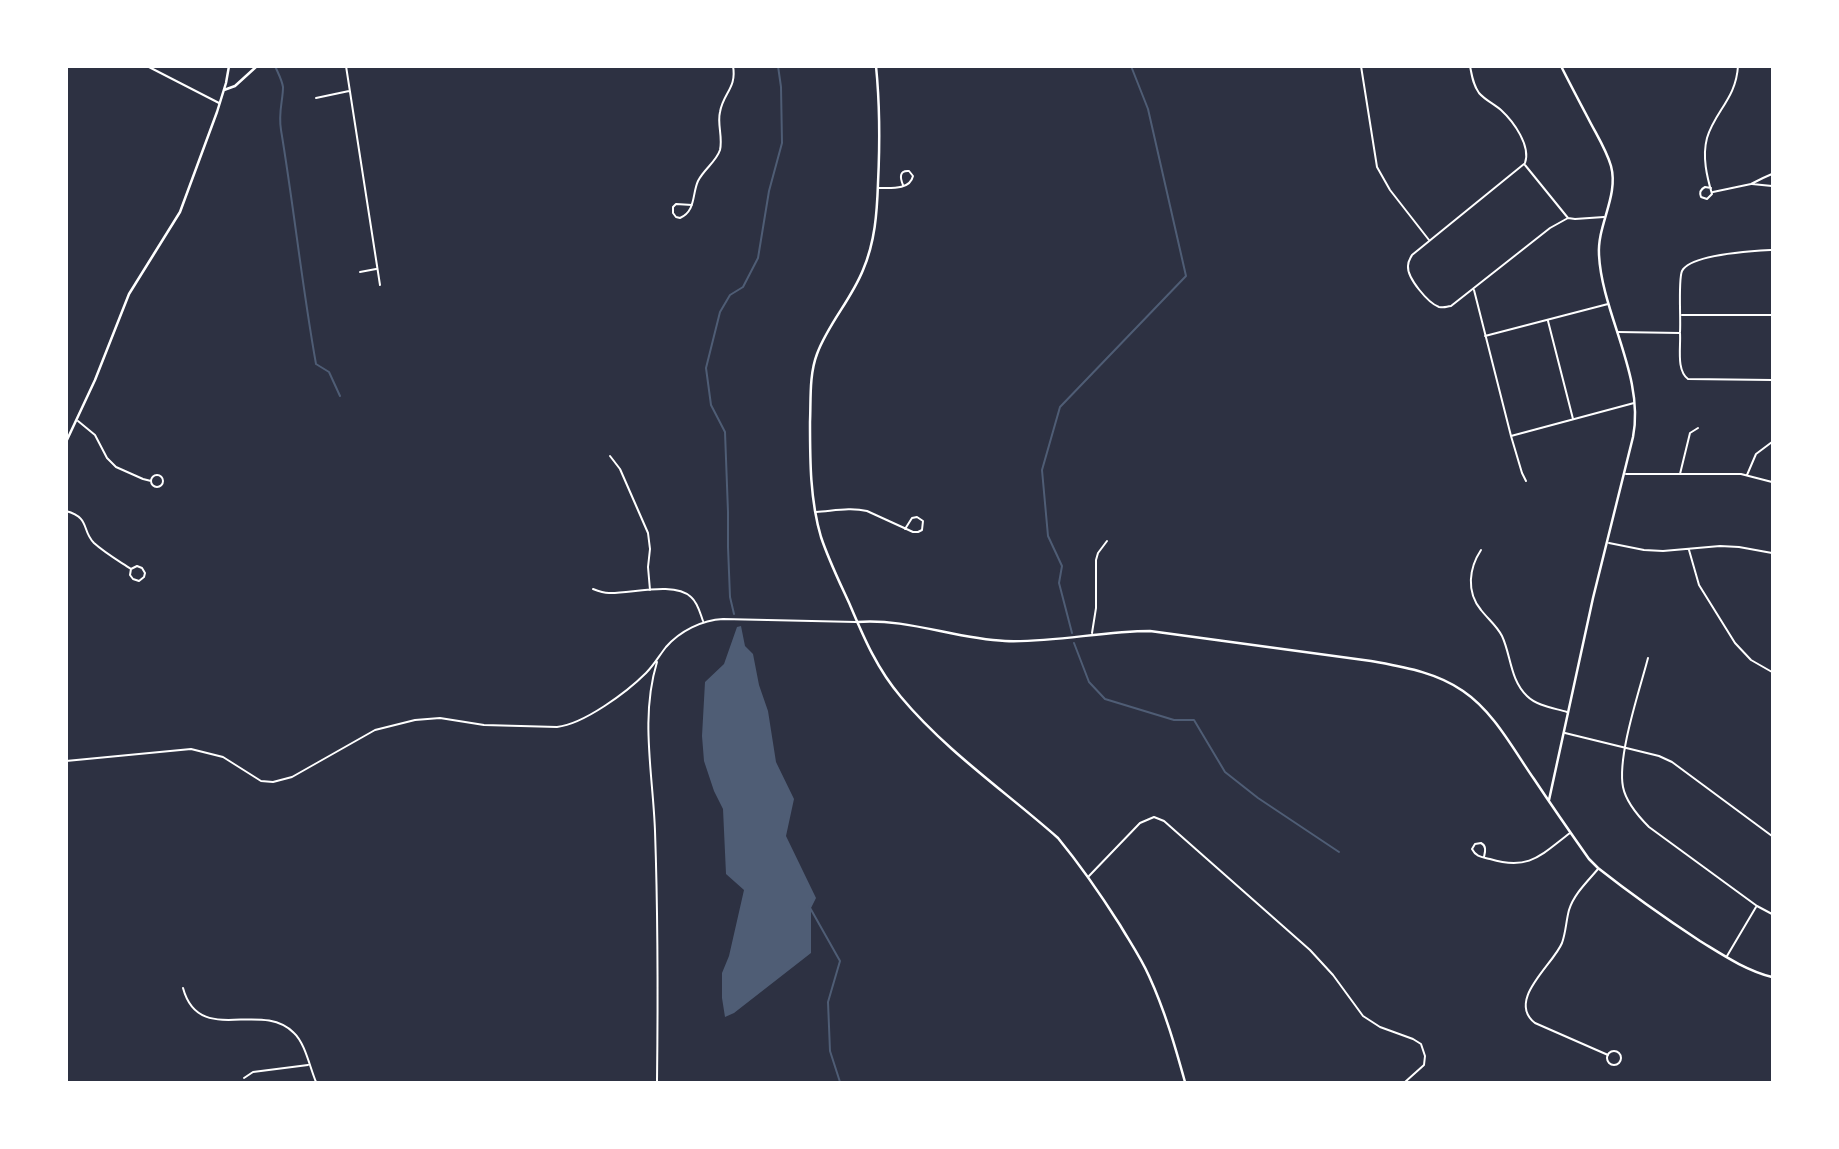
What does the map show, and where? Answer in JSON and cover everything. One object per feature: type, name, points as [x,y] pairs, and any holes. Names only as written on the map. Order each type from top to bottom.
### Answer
[{"type":"street","points":[[148,66],[220,103]]},
{"type":"street","points":[[66,442],[129,294],[180,212],[220,103],[229,66]]},
{"type":"street","points":[[224,90],[235,86],[257,66]]},
{"type":"street","points":[[346,66],[380,285]]},
{"type":"street","points":[[692,205],[676,204],[673,214],[683,217],[692,205],[699,179],[720,150],[720,112],[722,103],[733,85],[733,66]]},
{"type":"street","points":[[876,66],[881,140],[874,233],[857,285],[817,355],[812,382],[811,480],[822,539],[880,670],[908,705],[940,738],[1058,838],[1105,901],[1146,970],[1170,1028],[1185,1083]]},
{"type":"street","points":[[1361,66],[1377,167],[1390,190],[1430,240]]},
{"type":"street","points":[[1471,66],[1477,90],[1483,98],[1503,112],[1514,126],[1527,154],[1524,164],[1415,251],[1408,262],[1409,272],[1424,295],[1437,306],[1451,306],[1550,228],[1568,218],[1604,217]]},
{"type":"street","points":[[1549,800],[1593,598],[1635,428],[1635,403],[1599,256],[1604,217],[1612,192],[1611,168],[1561,66]]},
{"type":"street","points":[[1738,66],[1733,92],[1707,139],[1704,158],[1712,190],[1751,184],[1773,186]]},
{"type":"street","points":[[316,98],[350,91]]},
{"type":"street","points":[[1524,164],[1568,218]]},
{"type":"street","points":[[1751,184],[1773,174]]},
{"type":"street","points":[[878,188],[896,188],[903,185]]},
{"type":"street","points":[[1773,250],[1728,254],[1695,262],[1686,266],[1681,275],[1681,369],[1686,377],[1694,380],[1773,380]]},
{"type":"street","points":[[360,272],[377,269]]},
{"type":"street","points":[[1474,289],[1511,436],[1526,481]]},
{"type":"street","points":[[1485,336],[1609,304]]},
{"type":"street","points":[[1681,315],[1773,315]]},
{"type":"street","points":[[1548,320],[1573,419]]},
{"type":"street","points":[[1617,332],[1681,333]]},
{"type":"street","points":[[1511,436],[1635,403]]},
{"type":"street","points":[[77,420],[95,435],[107,458],[116,467],[151,481]]},
{"type":"street","points":[[1680,475],[1689,436],[1692,430],[1698,428]]},
{"type":"street","points":[[1747,475],[1756,454],[1773,442]]},
{"type":"street","points":[[610,456],[620,469],[648,533],[650,590]]},
{"type":"street","points":[[1625,474],[1747,475],[1773,482]]},
{"type":"street","points":[[816,512],[858,509],[905,529],[918,532],[922,530],[923,523],[919,518],[912,518],[905,529]]},
{"type":"street","points":[[66,511],[83,520],[94,543],[131,569]]},
{"type":"street","points":[[1092,636],[1096,608],[1096,560],[1108,541]]},
{"type":"street","points":[[1608,543],[1644,550],[1730,546],[1773,553]]},
{"type":"street","points":[[1689,549],[1699,585],[1735,643],[1751,660],[1773,672]]},
{"type":"street","points":[[1481,550],[1471,574],[1472,594],[1475,603],[1503,638],[1518,684],[1534,701],[1568,712]]},
{"type":"street","points":[[135,566],[141,567],[145,576],[134,580],[130,576],[131,569],[135,566]]},
{"type":"street","points":[[593,589],[606,594],[674,589],[692,597],[703,622]]},
{"type":"street","points":[[657,1083],[656,885],[653,790],[647,726],[652,679],[657,661],[674,638],[703,622],[723,618],[872,621],[908,624],[1005,641],[1132,631],[1163,633],[1371,661],[1417,670],[1463,691],[1480,705],[1598,868],[1726,957],[1745,967],[1773,976]]},
{"type":"street","points":[[1648,658],[1626,748],[1622,779],[1626,797],[1653,830],[1757,906],[1773,914]]},
{"type":"street","points":[[66,761],[191,749],[223,757],[256,779],[278,781],[292,777],[375,730],[415,720],[449,719],[489,726],[567,725],[623,694],[657,661]]},
{"type":"street","points":[[1564,732],[1659,756],[1672,762],[1773,836]]},
{"type":"street","points":[[1088,877],[1140,823],[1154,817],[1164,821],[1310,950],[1333,975],[1363,1016],[1380,1027],[1421,1044],[1425,1053],[1424,1065],[1405,1083]]},
{"type":"street","points":[[1484,858],[1484,845],[1475,844],[1472,847],[1474,853],[1484,858],[1508,864],[1526,862],[1571,833]]},
{"type":"street","points":[[1598,868],[1571,904],[1562,944],[1528,992],[1525,1007],[1528,1016],[1535,1023],[1608,1055]]},
{"type":"street","points":[[1726,957],[1757,906]]},
{"type":"street","points":[[183,988],[191,1005],[208,1018],[224,1021],[266,1019],[289,1028],[299,1038],[316,1083]]},
{"type":"street","points":[[1616,1051],[1621,1056],[1621,1061],[1612,1065],[1607,1060],[1608,1055],[1616,1051]]},
{"type":"street","points":[[244,1078],[253,1072],[309,1065]]},
{"type":"water","points":[[741,626],[745,646],[753,654],[768,711],[776,762],[794,799],[786,836],[816,898],[811,908],[811,953],[734,1013],[725,1017],[722,973],[729,956],[744,890],[726,874],[723,809],[704,761],[702,736],[705,682],[724,664],[737,627]]},
{"type":"waterway","points":[[275,66],[283,87],[280,124],[316,364],[329,372],[340,396]]},
{"type":"waterway","points":[[734,614],[730,597],[725,432],[711,405],[706,368],[720,312],[730,295],[743,287],[758,258],[769,191],[782,143],[778,66]]},
{"type":"waterway","points":[[1072,633],[1059,583],[1062,566],[1048,536],[1042,470],[1060,407],[1186,276],[1148,109],[1131,66]]},
{"type":"waterway","points":[[1074,643],[1089,682],[1105,699],[1174,720],[1194,720],[1225,772],[1258,798],[1339,852]]},
{"type":"waterway","points":[[809,906],[840,961],[828,1002],[830,1051],[840,1082]]}]
